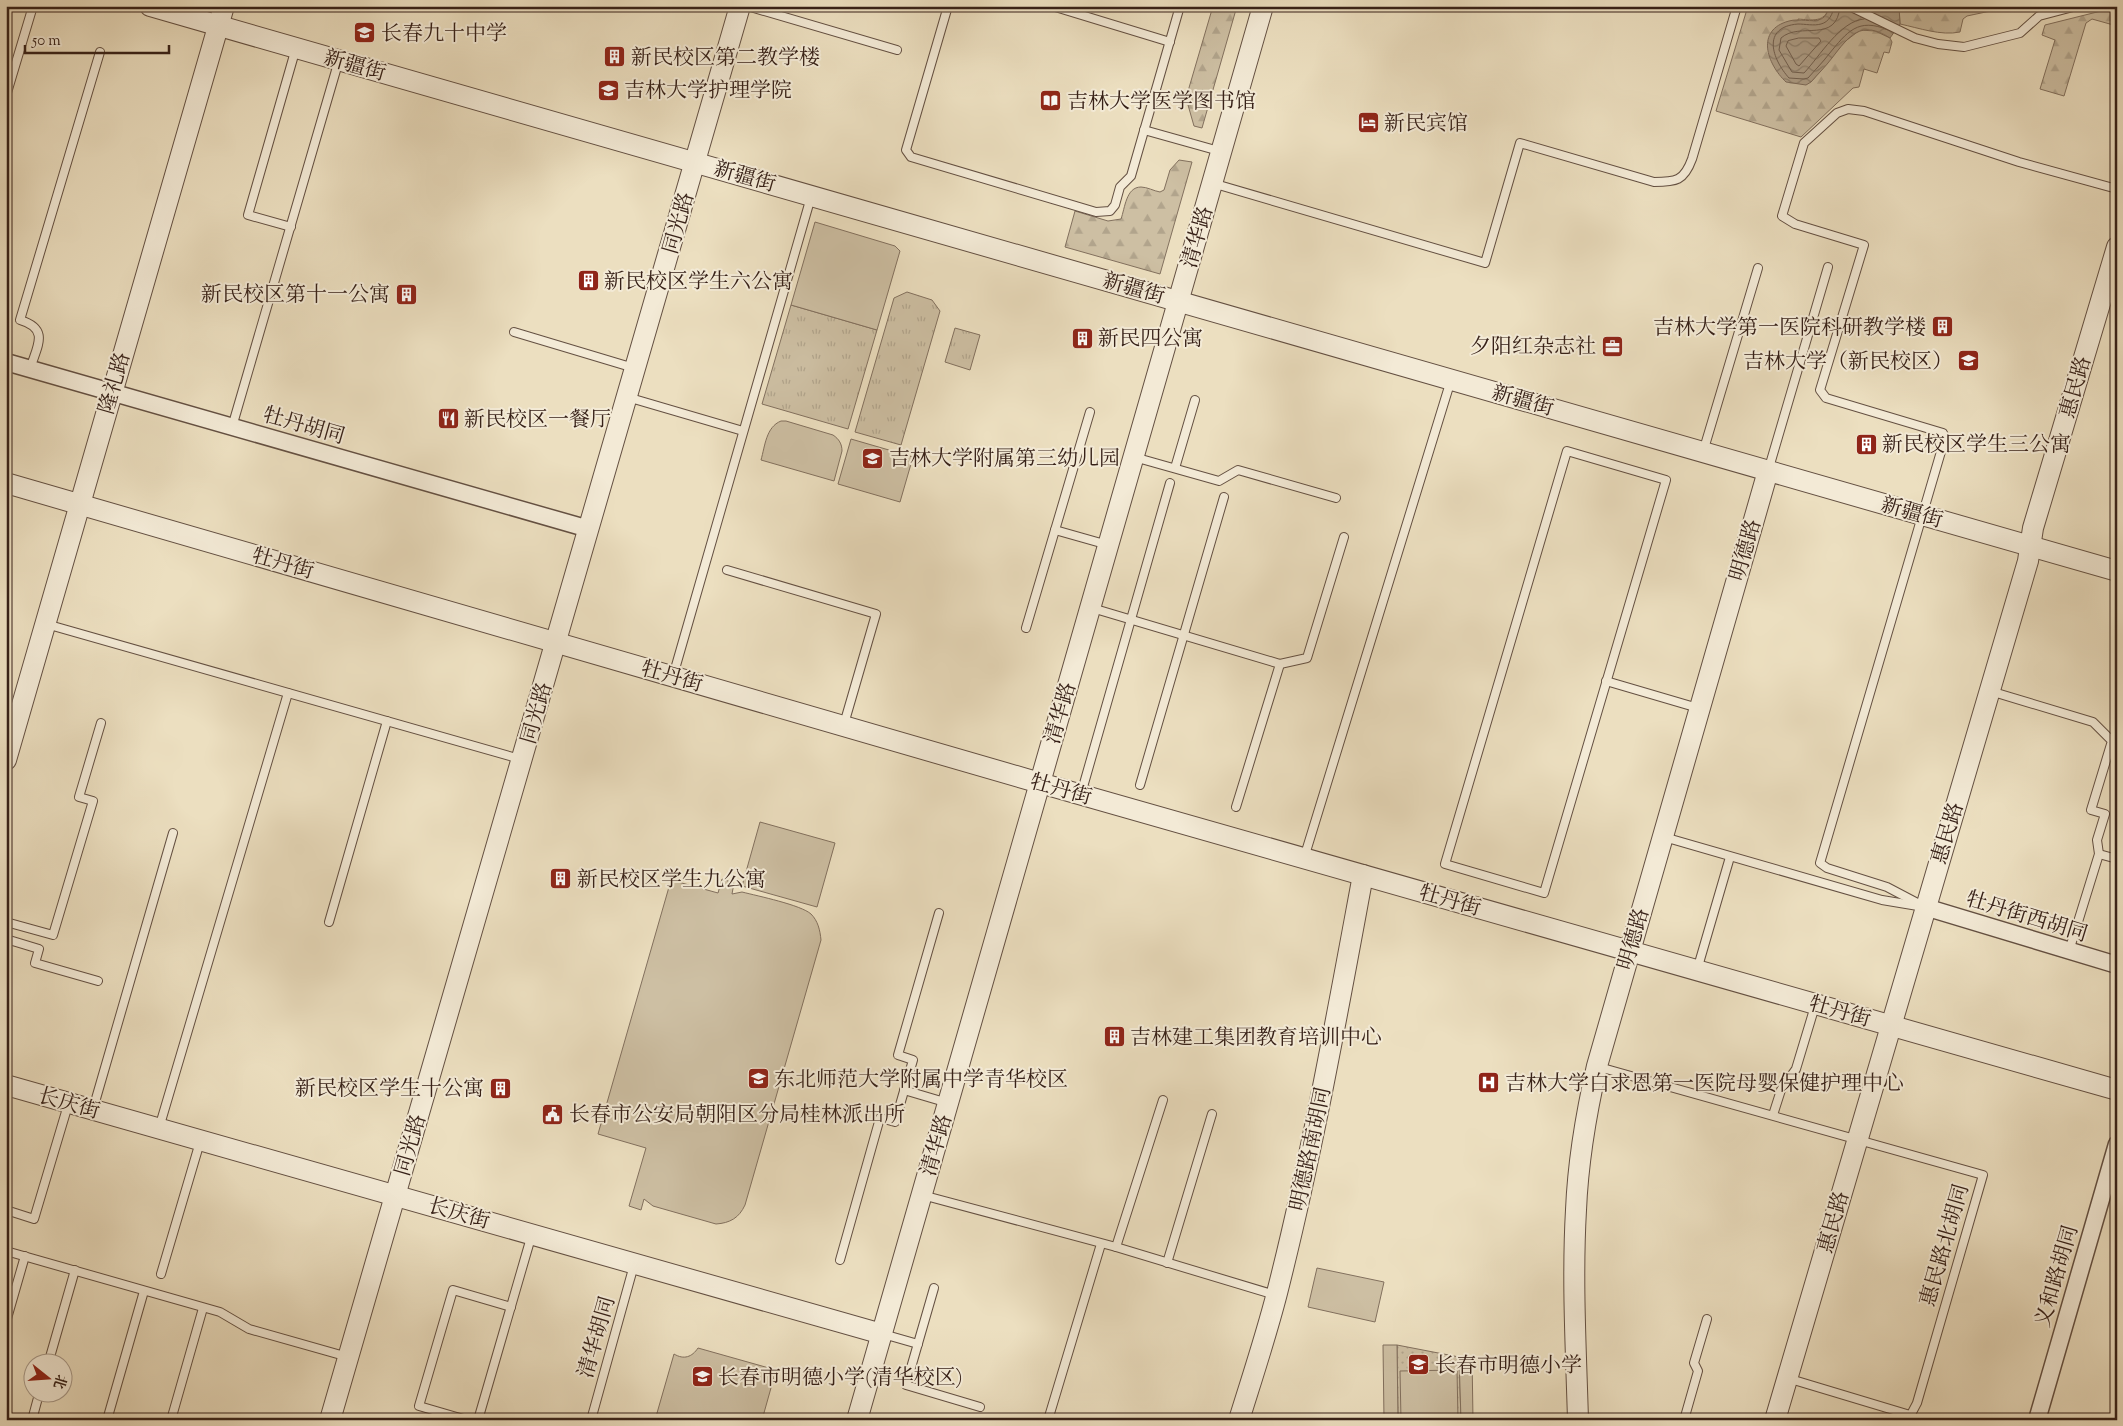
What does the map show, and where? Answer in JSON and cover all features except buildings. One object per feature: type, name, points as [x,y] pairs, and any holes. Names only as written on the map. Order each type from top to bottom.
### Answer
[{"type":"street","name":"新疆街","points":[[150,6],[1768,471],[2116,569]]},
{"type":"street","name":"隆礼路","points":[[6,760],[224,6]]},
{"type":"street","name":"同光路","points":[[330,1420],[590,529],[740,6]]},
{"type":"street","name":"清华路","points":[[857,1420],[1263,6]]},
{"type":"street","name":"惠民路","points":[[1775,1420],[2028,561],[2033,528],[2112,283],[2117,247]]},
{"type":"street","name":"牡丹胡同","points":[[6,362],[590,529]]},
{"type":"street","name":"明德路","points":[[1578,1420],[1574,1258],[1576,1210],[1586,1115],[1597,1066],[1768,471]]},
{"type":"street","name":"牡丹街","points":[[6,483],[1080,795],[2117,1090]]},
{"type":"street","name":"明德路南胡同","points":[[1239,1420],[1277,1295],[1322,1096],[1363,875]]},
{"type":"street","name":"牡丹街西胡同","points":[[1925,908],[2117,965]]},
{"type":"street","name":"长庆街","points":[[6,1085],[396,1194],[882,1334]]},
{"type":"street","name":"义和路胡同","points":[[2037,1420],[2117,1144]]},
{"type":"lane","points":[[6,96],[33,6]]},
{"type":"lane","points":[[747,6],[897,50]]},
{"type":"lane","points":[[948,6],[906,150],[911,157],[1096,212],[1110,211],[1115,205],[1120,188],[1131,176],[1180,6]]},
{"type":"lane","points":[[1052,6],[1170,42]]},
{"type":"lane","points":[[1212,184],[1485,263],[1520,142],[1654,182],[1669,182],[1681,179],[1688,171],[1690,165],[1737,6]]},
{"type":"lane","points":[[1849,6],[1899,32],[1938,44],[1964,47],[2020,33],[2039,16],[2077,6]]},
{"type":"lane","points":[[291,227],[248,214],[296,48]]},
{"type":"lane","points":[[30,369],[40,336],[38,328],[20,320],[100,52]]},
{"type":"lane","points":[[232,427],[339,60]]},
{"type":"lane","points":[[1925,908],[1887,886],[1827,868],[1820,863],[1945,438],[1943,433],[1826,398],[1820,390],[1864,245],[1795,224],[1782,216],[1804,143],[1837,113],[1848,109],[2019,162],[2117,189]]},
{"type":"lane","points":[[1144,130],[1221,152]]},
{"type":"lane","points":[[672,676],[811,195]]},
{"type":"lane","points":[[1768,471],[1828,266]]},
{"type":"lane","points":[[1703,452],[1758,268]]},
{"type":"lane","points":[[514,332],[636,368]]},
{"type":"lane","points":[[1304,858],[1451,380]]},
{"type":"lane","points":[[627,397],[743,431]]},
{"type":"lane","points":[[1175,468],[1195,400]]},
{"type":"lane","points":[[1026,628],[1090,412]]},
{"type":"lane","points":[[1567,451],[1666,480],[1606,682],[1544,892],[1445,864],[1567,451]]},
{"type":"lane","points":[[1134,457],[1219,481],[1238,470],[1336,498]]},
{"type":"lane","points":[[1080,795],[1170,483]]},
{"type":"lane","points":[[1140,785],[1224,497]]},
{"type":"lane","points":[[1055,530],[1108,545]]},
{"type":"lane","points":[[1090,608],[1280,664],[1307,658],[1344,537]]},
{"type":"lane","points":[[726,570],[876,614],[843,726]]},
{"type":"lane","points":[[45,624],[522,760]]},
{"type":"lane","points":[[1236,807],[1280,664]]},
{"type":"lane","points":[[1606,682],[1699,708]]},
{"type":"lane","points":[[1989,691],[2094,722],[2112,741],[2091,810],[2105,814],[2097,840],[2099,854],[2070,951]]},
{"type":"lane","points":[[159,1128],[288,693]]},
{"type":"lane","points":[[329,922],[387,721]]},
{"type":"lane","points":[[6,922],[53,935],[93,801],[79,797],[100,723]]},
{"type":"lane","points":[[93,1109],[173,833]]},
{"type":"lane","points":[[1662,837],[1882,900],[1925,908]]},
{"type":"lane","points":[[2099,854],[2117,859]]},
{"type":"lane","points":[[1697,970],[1730,856]]},
{"type":"lane","points":[[840,1260],[880,1118],[896,1122],[913,1060],[898,1055],[939,913]]},
{"type":"lane","points":[[6,939],[39,949],[35,963],[98,981]]},
{"type":"lane","points":[[1772,1115],[1780,1090],[1796,1069],[1816,1004]]},
{"type":"lane","points":[[1597,1066],[1857,1138]]},
{"type":"lane","points":[[904,1090],[948,1103]]},
{"type":"lane","points":[[1116,1247],[1162,1100]]},
{"type":"lane","points":[[6,1210],[34,1218],[68,1103]]},
{"type":"lane","points":[[1167,1263],[1212,1114]]},
{"type":"lane","name":"惠民路北胡同","points":[[1857,1138],[1983,1175],[1917,1403],[1909,1417]]},
{"type":"lane","points":[[161,1274],[200,1140]]},
{"type":"lane","points":[[921,1195],[1116,1247],[1277,1295]]},
{"type":"lane","points":[[478,1420],[532,1234]]},
{"type":"lane","points":[[1048,1420],[1101,1244]]},
{"type":"lane","points":[[6,1251],[220,1312],[248,1328],[348,1357]]},
{"type":"lane","points":[[6,1322],[25,1256]]},
{"type":"lane","name":"清华胡同","points":[[591,1420],[635,1263]]},
{"type":"lane","points":[[51,1354],[75,1270]]},
{"type":"lane","points":[[934,1288],[906,1385],[980,1406]]},
{"type":"lane","points":[[467,1420],[419,1406],[453,1290],[511,1307]]},
{"type":"lane","points":[[107,1420],[144,1291]]},
{"type":"lane","points":[[171,1420],[203,1308]]},
{"type":"lane","points":[[1684,1420],[1698,1371],[1694,1363],[1708,1319]]},
{"type":"lane","points":[[882,1334],[918,1344]]},
{"type":"lane","points":[[1787,1378],[1909,1417]]},
{"type":"lane","points":[[32,1420],[36,1404]]},
{"type":"green space","points":[[1213,6],[1237,6],[1202,128],[1194,126],[1186,98]]},
{"type":"green space","points":[[1748,6],[1829,7],[1821,18],[1813,20],[1798,19],[1811,82],[1843,43],[1860,30],[1875,31],[1890,38],[1892,42],[1889,53],[1884,52],[1877,73],[1864,69],[1859,87],[1853,88],[1801,137],[1716,111]]},
{"type":"green space","points":[[1899,6],[2014,6],[1967,16],[1963,19],[1960,32],[1945,33],[1900,24]]},
{"type":"green space","points":[[2117,7],[2117,26],[2092,19],[2086,23],[2064,96],[2040,89],[2055,40],[2042,35],[2045,25]]},
{"type":"green space","points":[[1179,160],[1192,162],[1160,274],[1065,247],[1075,211],[1108,221],[1121,219],[1132,190],[1141,187],[1160,192],[1164,190],[1170,170]]},
{"type":"green space","points":[[815,222],[895,246],[900,251],[877,330],[791,305]]},
{"type":"green space","points":[[907,292],[932,300],[940,311],[901,445],[855,432],[894,298]]},
{"type":"green space","points":[[791,305],[877,330],[848,429],[762,404]]},
{"type":"green space","points":[[955,328],[980,335],[970,370],[945,362]]},
{"type":"green space","points":[[781,421],[833,435],[837,438],[841,444],[842,451],[834,481],[761,460],[769,432]]},
{"type":"green space","points":[[851,439],[913,457],[900,502],[838,484]]},
{"type":"green space","points":[[760,822],[835,843],[817,907],[742,886]]},
{"type":"green space","points":[[722,879],[734,883],[732,894],[742,892],[779,901],[798,907],[811,914],[817,923],[821,940],[745,1205],[734,1219],[716,1224],[653,1206],[644,1199],[641,1210],[629,1206],[646,1148],[598,1134],[671,880],[718,893]]},
{"type":"green space","points":[[1317,1268],[1384,1282],[1375,1322],[1308,1307]]},
{"type":"green space","points":[[1383,1345],[1397,1345],[1398,1420],[1384,1420]]},
{"type":"green space","points":[[1397,1345],[1459,1357],[1461,1420],[1398,1420]]},
{"type":"green space","points":[[698,1348],[776,1370],[762,1420],[655,1420],[674,1354],[688,1357]]},
{"type":"green space","points":[[1472,1356],[1473,1420],[1461,1420],[1459,1357]]},
{"type":"green space","points":[[1457,1370],[1458,1420],[1401,1420],[1400,1371]]},
{"type":"water","points":[[1829,6],[1899,6],[1900,24],[1890,38],[1871,30],[1863,30],[1856,33],[1844,43],[1811,82],[1806,85],[1786,82],[1779,75],[1770,57],[1768,40],[1772,32],[1778,25],[1789,21],[1814,21],[1821,19]]},
{"type":"place","name":"长春九十中学","points":[[365,33]]},
{"type":"place","name":"新民校区第二教学楼","points":[[615,57]]},
{"type":"place","name":"吉林大学护理学院","points":[[608,90]]},
{"type":"place","name":"吉林大学医学图书馆","points":[[1051,101]]},
{"type":"place","name":"新民宾馆","points":[[1368,123]]},
{"type":"place","name":"新民校区学生六公寓","points":[[588,281]]},
{"type":"place","name":"新民校区第十一公寓","points":[[406,294]]},
{"type":"place","name":"吉林大学第一医院科研教学楼","points":[[1942,327]]},
{"type":"place","name":"新民四公寓","points":[[1082,338]]},
{"type":"place","name":"夕阳红杂志社","points":[[1612,346]]},
{"type":"place","name":"吉林大学（新民校区）","points":[[1969,361]]},
{"type":"place","name":"新民校区一餐厅","points":[[448,419]]},
{"type":"place","name":"新民校区学生三公寓","points":[[1866,444]]},
{"type":"place","name":"吉林大学附属第三幼儿园","points":[[873,458]]},
{"type":"place","name":"新民校区学生九公寓","points":[[561,879]]},
{"type":"place","name":"吉林建工集团教育培训中心","points":[[1114,1037]]},
{"type":"place","name":"东北师范大学附属中学青华校区","points":[[758,1079]]},
{"type":"place","name":"吉林大学白求恩第一医院母婴保健护理中心","points":[[1489,1083]]},
{"type":"place","name":"新民校区学生十公寓","points":[[500,1088]]},
{"type":"place","name":"长春市公安局朝阳区分局桂林派出所","points":[[553,1114]]},
{"type":"place","name":"长春市明德小学","points":[[1419,1365]]},
{"type":"place","name":"长春市明德小学(清华校区)","points":[[702,1377]]}]
